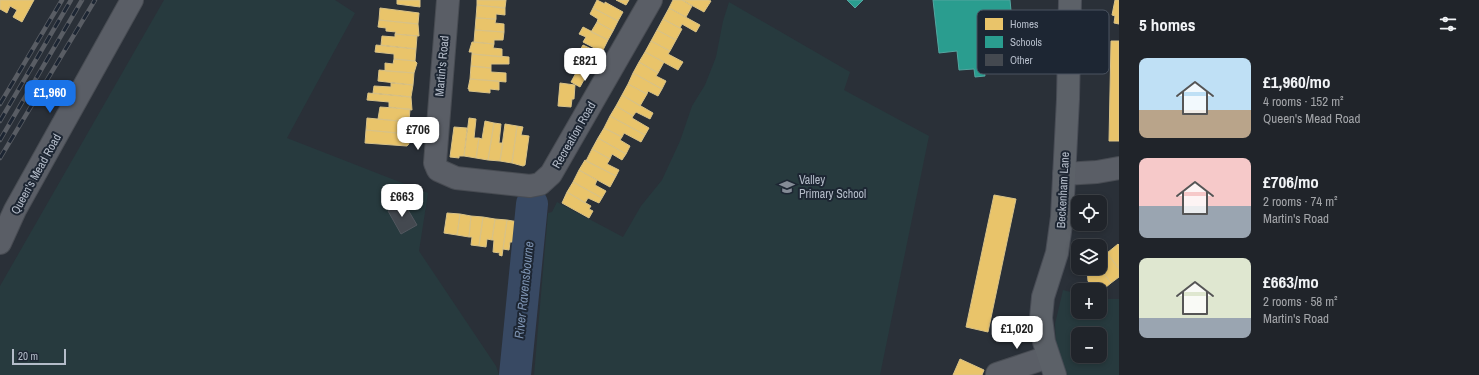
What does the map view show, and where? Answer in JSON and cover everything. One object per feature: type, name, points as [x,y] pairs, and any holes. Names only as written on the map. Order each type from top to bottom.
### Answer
[{"type":"main road","name":"Beckenham Lane","points":[[1070,0],[1070,10]]},
{"type":"main road","name":"Beckenham Lane","points":[[1051,366],[1042,330],[1042,308],[1059,242],[1064,174],[1067,74]]},
{"type":"street","name":"Queen's Mead Road","points":[[0,243],[15,210],[132,0]]},
{"type":"street","name":"Martin's Road","points":[[448,0],[434,156],[438,170],[456,178],[520,186],[540,184]]},
{"type":"street","name":"Recreation Road","points":[[540,184],[551,174],[560,161],[651,0]]},
{"type":"street","points":[[1064,174],[1097,172],[1119,168]]},
{"type":"street","points":[[997,374],[1051,366]]},
{"type":"green space","points":[[164,0],[335,0],[355,13],[287,138],[428,193],[419,251],[496,366],[499,375],[0,375],[0,286]]},
{"type":"green space","name":"Valley Primary School","points":[[729,2],[850,72],[844,90],[929,136],[880,375],[534,375],[548,213],[552,212],[557,202],[623,237],[641,206],[662,180],[680,141],[692,106],[705,85],[716,57],[723,21]]},
{"type":"green space","points":[[1063,290],[1071,292],[1071,319],[1107,319],[1107,299],[1119,299],[1119,375],[1065,375],[1056,346],[1055,324]]},
{"type":"building: Homes","points":[[0,0],[34,0],[22,22],[13,17],[17,10],[10,6],[7,13],[0,9]]},
{"type":"building: Homes","points":[[397,0],[420,0],[420,7],[397,4]]},
{"type":"building: Homes","points":[[477,0],[506,0],[505,8],[477,5]]},
{"type":"building: Homes","points":[[597,0],[605,4],[605,2],[623,12],[618,21],[593,8]]},
{"type":"building: Homes","points":[[616,0],[629,0],[626,5]]},
{"type":"building: Homes","points":[[673,0],[682,0],[692,6],[686,17],[669,8]]},
{"type":"building: Homes","points":[[682,0],[709,0],[711,1],[704,12]]},
{"type":"building: Homes","points":[[1115,0],[1119,0],[1119,24],[1114,23],[1115,16],[1112,15]]},
{"type":"building: Homes","points":[[477,5],[505,8],[505,15],[496,14],[496,19],[476,18]]},
{"type":"building: Homes","points":[[380,8],[419,13],[418,24],[379,20]]},
{"type":"building: Homes","points":[[593,8],[618,21],[613,31],[597,22],[598,19],[590,14]]},
{"type":"building: Homes","points":[[669,8],[700,25],[696,32],[682,24],[680,28],[663,19]]},
{"type":"building: Homes","points":[[476,18],[496,19],[495,23],[504,24],[504,32],[475,30]]},
{"type":"building: Homes","points":[[663,19],[682,29],[676,40],[657,30]]},
{"type":"building: Homes","points":[[379,20],[418,24],[419,36],[395,34],[396,32],[386,31],[386,28],[378,27]]},
{"type":"building: Homes","points":[[597,22],[613,31],[608,40],[591,32]]},
{"type":"building: Homes","points":[[583,27],[608,40],[602,52],[583,42],[586,37],[579,34]]},
{"type":"building: Homes","points":[[475,30],[504,32],[503,40],[494,40],[494,44],[474,42]]},
{"type":"building: Homes","points":[[657,30],[676,40],[670,51],[651,41]]},
{"type":"building: Homes","points":[[395,34],[417,36],[416,49],[381,45],[382,36],[395,37]]},
{"type":"building: Homes","points":[[651,41],[670,51],[668,54],[683,62],[678,70],[645,52]]},
{"type":"building: Homes","points":[[1111,41],[1119,41],[1119,141],[1109,141]]},
{"type":"building: Homes","points":[[472,42],[494,44],[493,48],[502,49],[502,57],[472,54],[472,52],[469,52]]},
{"type":"building: Homes","points":[[376,45],[416,49],[415,61],[394,59],[394,54],[375,52]]},
{"type":"building: Homes","points":[[583,45],[600,53],[590,69],[574,60]]},
{"type":"building: Homes","points":[[645,52],[664,62],[658,73],[639,62]]},
{"type":"building: Homes","points":[[472,54],[509,57],[509,64],[491,64],[491,68],[471,66]]},
{"type":"building: Homes","points":[[394,59],[415,61],[417,63],[414,73],[385,71],[385,63],[393,64]]},
{"type":"building: Homes","points":[[574,60],[590,69],[580,87],[571,82],[578,69],[571,65]]},
{"type":"building: Homes","points":[[639,62],[658,73],[656,76],[666,81],[662,89],[633,73]]},
{"type":"building: Homes","points":[[471,66],[491,68],[491,72],[506,73],[506,82],[470,79]]},
{"type":"building: Homes","points":[[379,70],[414,73],[413,85],[378,81]]},
{"type":"building: Homes","points":[[633,73],[662,89],[658,96],[648,91],[647,94],[628,84]]},
{"type":"building: Homes","points":[[470,79],[499,81],[499,90],[490,89],[490,93],[469,91]]},
{"type":"building: Homes","points":[[391,83],[413,85],[411,97],[373,93],[374,86],[391,87]]},
{"type":"building: Homes","points":[[560,83],[575,85],[574,99],[572,99],[571,107],[558,106]]},
{"type":"building: Homes","points":[[628,84],[647,94],[640,106],[622,95]]},
{"type":"building: Homes","points":[[368,93],[411,97],[412,110],[389,107],[389,102],[367,100]]},
{"type":"building: Homes","points":[[622,95],[653,113],[650,119],[636,112],[633,116],[616,106]]},
{"type":"building: Homes","points":[[616,106],[649,128],[645,135],[610,116]]},
{"type":"building: Homes","points":[[380,107],[410,109],[409,122],[378,119]]},
{"type":"building: Homes","points":[[610,116],[645,135],[641,142],[624,133],[622,137],[604,128]]},
{"type":"building: Homes","points":[[367,118],[409,122],[408,134],[366,130]]},
{"type":"building: Homes","points":[[469,118],[476,119],[474,138],[479,138],[476,158],[464,156]]},
{"type":"building: Homes","points":[[485,121],[494,123],[488,160],[476,158],[479,138],[482,139]]},
{"type":"building: Homes","points":[[494,123],[501,124],[499,143],[503,143],[500,161],[488,160]]},
{"type":"building: Homes","points":[[505,124],[517,126],[512,163],[500,161]]},
{"type":"building: Homes","points":[[517,126],[523,127],[521,135],[529,136],[525,165],[523,166],[512,163]]},
{"type":"building: Homes","points":[[454,127],[467,128],[464,156],[459,156],[459,158],[450,157]]},
{"type":"building: Homes","points":[[604,128],[622,137],[620,140],[630,146],[626,154],[598,138]]},
{"type":"building: Homes","points":[[366,130],[408,134],[409,144],[407,146],[365,143]]},
{"type":"building: Homes","points":[[598,138],[626,154],[622,160],[612,154],[610,159],[592,149]]},
{"type":"building: Homes","points":[[592,149],[610,159],[607,164],[619,170],[616,176],[586,161]]},
{"type":"building: Homes","points":[[585,160],[616,176],[610,187],[579,170]]},
{"type":"building: Homes","points":[[579,170],[597,180],[595,185],[606,191],[602,198],[573,182]]},
{"type":"building: Homes","points":[[573,182],[602,198],[599,203],[588,198],[585,203],[567,192]]},
{"type":"building: Homes","points":[[567,192],[591,206],[589,209],[593,211],[589,218],[562,203]]},
{"type":"building: Homes","points":[[994,195],[1016,199],[988,332],[966,327]]},
{"type":"building: Homes","points":[[447,213],[460,214],[457,235],[444,233]]},
{"type":"building: Homes","points":[[460,214],[471,216],[469,237],[457,235]]},
{"type":"building: Homes","points":[[471,216],[483,217],[479,246],[471,245],[472,237],[469,237]]},
{"type":"building: Homes","points":[[483,217],[495,219],[492,240],[487,239],[486,247],[479,246]]},
{"type":"building: Homes","points":[[495,219],[507,220],[502,256],[499,255],[500,253],[493,252],[494,240],[492,240]]},
{"type":"building: Homes","points":[[507,220],[525,223],[522,248],[514,246],[514,242],[510,242],[509,250],[503,249]]},
{"type":"building: Homes","points":[[1118,244],[1119,245],[1119,269],[1107,253]]},
{"type":"building: Homes","points":[[1107,253],[1119,269],[1119,277],[1111,283],[1105,275],[1107,275]]},
{"type":"building: Homes","points":[[1088,275],[1105,275],[1111,283],[1107,286],[1107,283],[1090,283]]},
{"type":"building: Homes","points":[[960,359],[984,370],[982,375],[953,375]]},
{"type":"building: Schools","points":[[847,0],[863,0],[855,8]]},
{"type":"building: Schools","points":[[933,0],[1010,0],[1011,10],[977,10],[977,74],[985,74],[985,76],[975,77],[974,69],[959,70],[957,51],[939,53]]},
{"type":"building: Other","points":[[404,203],[417,225],[401,234],[388,211]]},
{"type":"waterway","name":"River Ravensbourne","points":[[515,375],[532,204]]},
{"type":"railway","points":[[0,104],[62,0]]},
{"type":"railway","points":[[0,121],[71,0]]},
{"type":"railway","points":[[0,140],[82,0]]},
{"type":"railway","points":[[0,158],[95,0]]},
{"type":"place","name":"Valley Primary School","points":[[787,187]]}]
